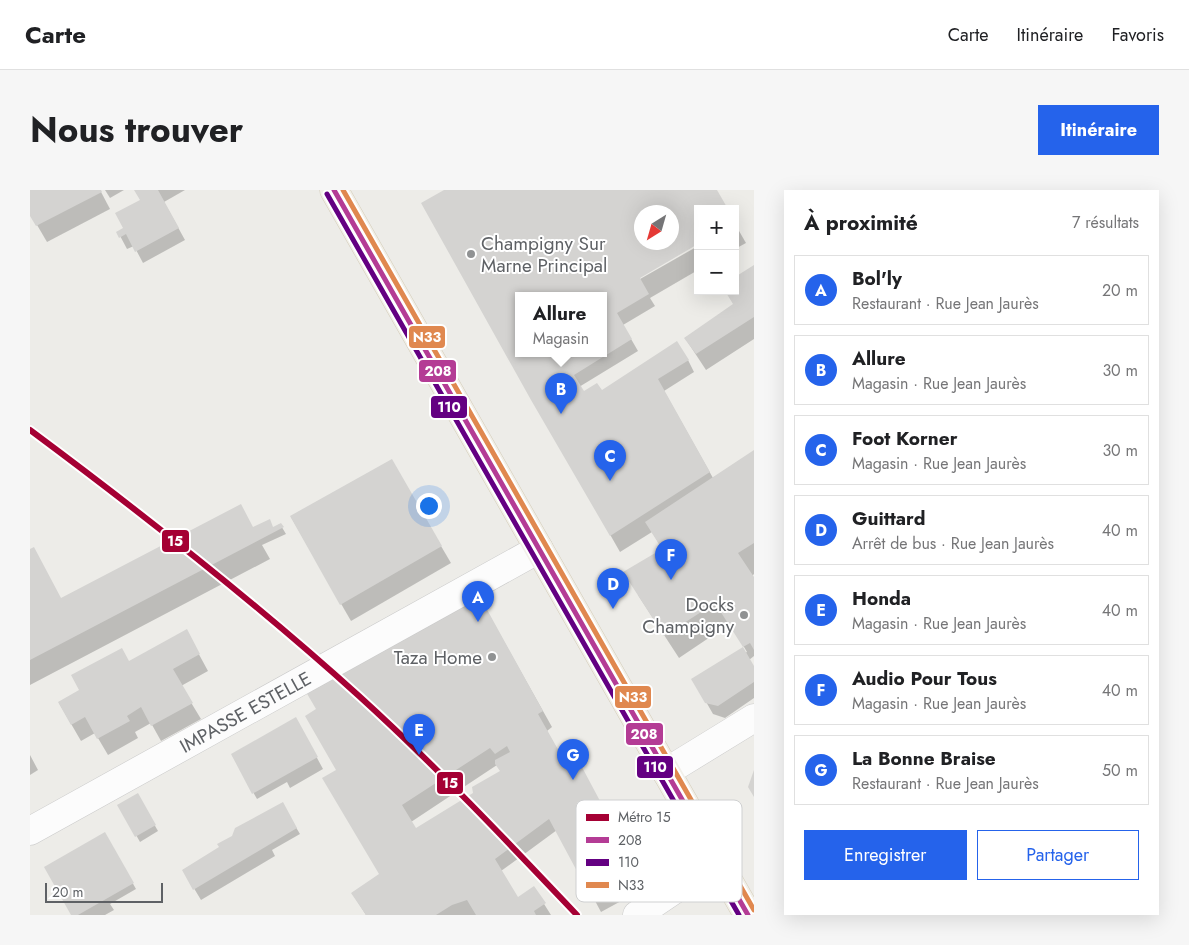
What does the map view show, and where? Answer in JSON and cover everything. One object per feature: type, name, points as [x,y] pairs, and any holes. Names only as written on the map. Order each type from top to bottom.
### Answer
[{"type":"main road","points":[[334,190],[682,800]]},
{"type":"main road","points":[[741,902],[748,915]]},
{"type":"street","name":"IMPASSE ESTELLE","points":[[30,831],[538,549]]},
{"type":"street","points":[[666,772],[754,718]]},
{"type":"street","points":[[637,915],[656,902]]},
{"type":"building","points":[[30,190],[101,190],[102,192],[36,226],[30,216]]},
{"type":"building","points":[[134,190],[158,190],[179,228],[135,252],[126,234],[119,238],[116,232],[123,228],[115,213],[140,200]]},
{"type":"building","points":[[444,190],[717,190],[726,205],[694,205],[694,246],[640,278],[649,294],[617,313],[632,339],[607,355],[607,292],[515,292],[515,357],[603,357],[574,375],[584,391],[597,383],[602,390],[677,341],[689,360],[658,379],[710,472],[610,536],[531,400],[421,203]]},
{"type":"building","points":[[754,265],[754,317],[696,354],[684,338],[733,304],[727,295],[739,295],[739,274]]},
{"type":"building","points":[[754,450],[754,543],[738,553],[754,577],[754,650],[750,643],[743,647],[715,603],[664,636],[623,572],[662,549],[645,522]]},
{"type":"building","points":[[392,459],[442,546],[340,605],[290,516]]},
{"type":"building","points":[[241,504],[253,527],[270,519],[273,527],[281,523],[284,527],[30,660],[30,549],[34,547],[61,598]]},
{"type":"building","points":[[479,595],[543,711],[538,714],[564,760],[575,754],[600,800],[576,800],[576,869],[549,819],[495,859],[518,897],[534,886],[546,903],[534,911],[536,915],[476,915],[467,900],[452,905],[436,915],[366,915],[351,893],[379,874],[322,778],[336,770],[305,716],[316,709],[306,692]],"holes":[[[507,746],[510,752],[495,760],[495,764],[500,771],[472,787],[473,793],[416,828],[402,805],[490,748],[495,754]]]},
{"type":"building","points":[[187,629],[200,654],[173,669],[193,703],[151,726],[141,707],[127,716],[130,721],[97,739],[85,717],[71,725],[58,702],[79,690],[71,675],[122,648],[129,661]]},
{"type":"building","points":[[743,647],[754,666],[754,682],[718,706],[705,703],[691,679]]},
{"type":"building","points":[[296,717],[318,757],[252,794],[231,754]]},
{"type":"building","points":[[754,770],[754,797],[748,787]]},
{"type":"building","points":[[138,793],[156,825],[135,837],[117,805]]},
{"type":"building","points":[[283,802],[297,828],[193,890],[182,870],[219,847],[217,844],[232,836],[235,828]]},
{"type":"building","points":[[105,832],[134,883],[78,915],[71,915],[44,867]]},
{"type":"metro line","name":"15","points":[[30,430],[198,559],[359,696],[443,776],[577,915]]},
{"type":"transit line","name":"208","points":[[334,190],[682,800]]},
{"type":"transit line","name":"N33","points":[[343,190],[691,800]]},
{"type":"transit line","name":"110","points":[[327,194],[673,800]]},
{"type":"transit line","name":"N33","points":[[742,889],[754,910]]},
{"type":"transit line","name":"110","points":[[732,902],[739,915]]},
{"type":"transit line","name":"208","points":[[741,902],[748,915]]},
{"type":"place","name":"Champigny Sur Marne Principal","points":[[471,254]]},
{"type":"place","name":"Allure","points":[[561,414]]},
{"type":"place","name":"Foot Korner","points":[[610,481]]},
{"type":"place","name":"Audio Pour Tous","points":[[671,580]]},
{"type":"place","name":"Guittard","points":[[613,609]]},
{"type":"place","name":"Docks Champigny","points":[[744,615]]},
{"type":"place","name":"Bol'ly","points":[[478,622]]},
{"type":"place","name":"Taza Home","points":[[492,657]]},
{"type":"place","name":"Honda","points":[[419,755]]},
{"type":"place","name":"La Bonne Braise","points":[[573,780]]}]
